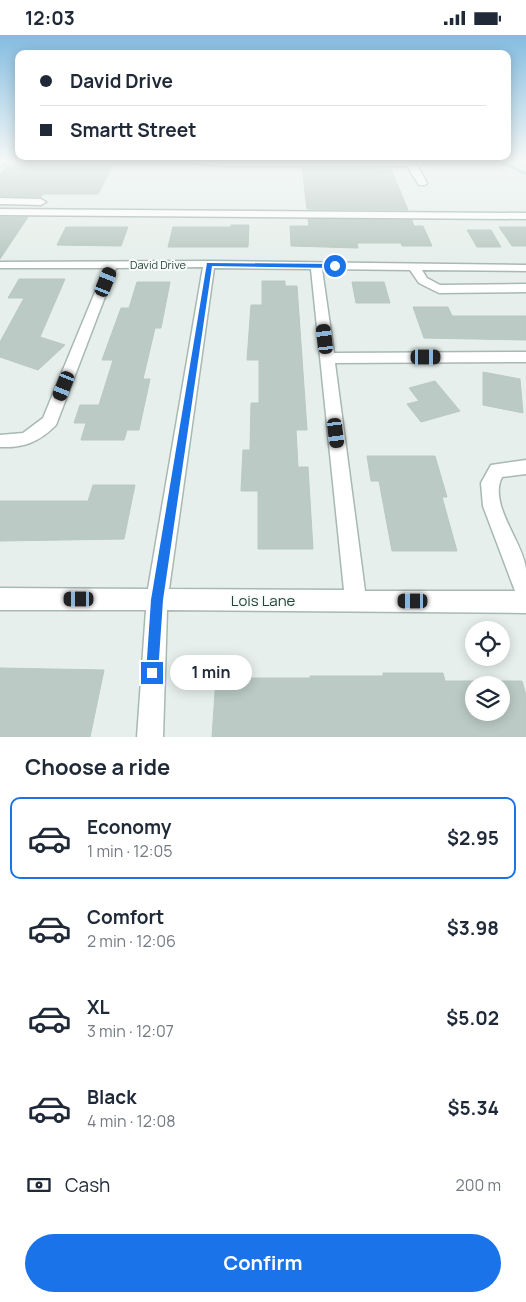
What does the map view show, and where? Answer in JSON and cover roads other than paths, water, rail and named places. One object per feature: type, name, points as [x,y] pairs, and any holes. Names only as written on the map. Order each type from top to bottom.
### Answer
[{"type":"street","points":[[0,201],[82,203]]},
{"type":"street","points":[[0,212],[526,216]]},
{"type":"street","points":[[0,441],[17,441],[35,436],[50,421],[112,264]]},
{"type":"street","points":[[150,737],[157,600],[209,264]]},
{"type":"street","name":"David Drive","points":[[0,265],[209,264],[526,268]]},
{"type":"street","points":[[316,265],[356,601]]},
{"type":"street","points":[[414,266],[418,277],[425,284],[439,289],[526,288]]},
{"type":"street","points":[[327,358],[526,357]]},
{"type":"street","points":[[526,467],[497,470],[490,483],[492,505],[526,595]]},
{"type":"street","name":"Lois Lane","points":[[0,599],[526,602]]}]
